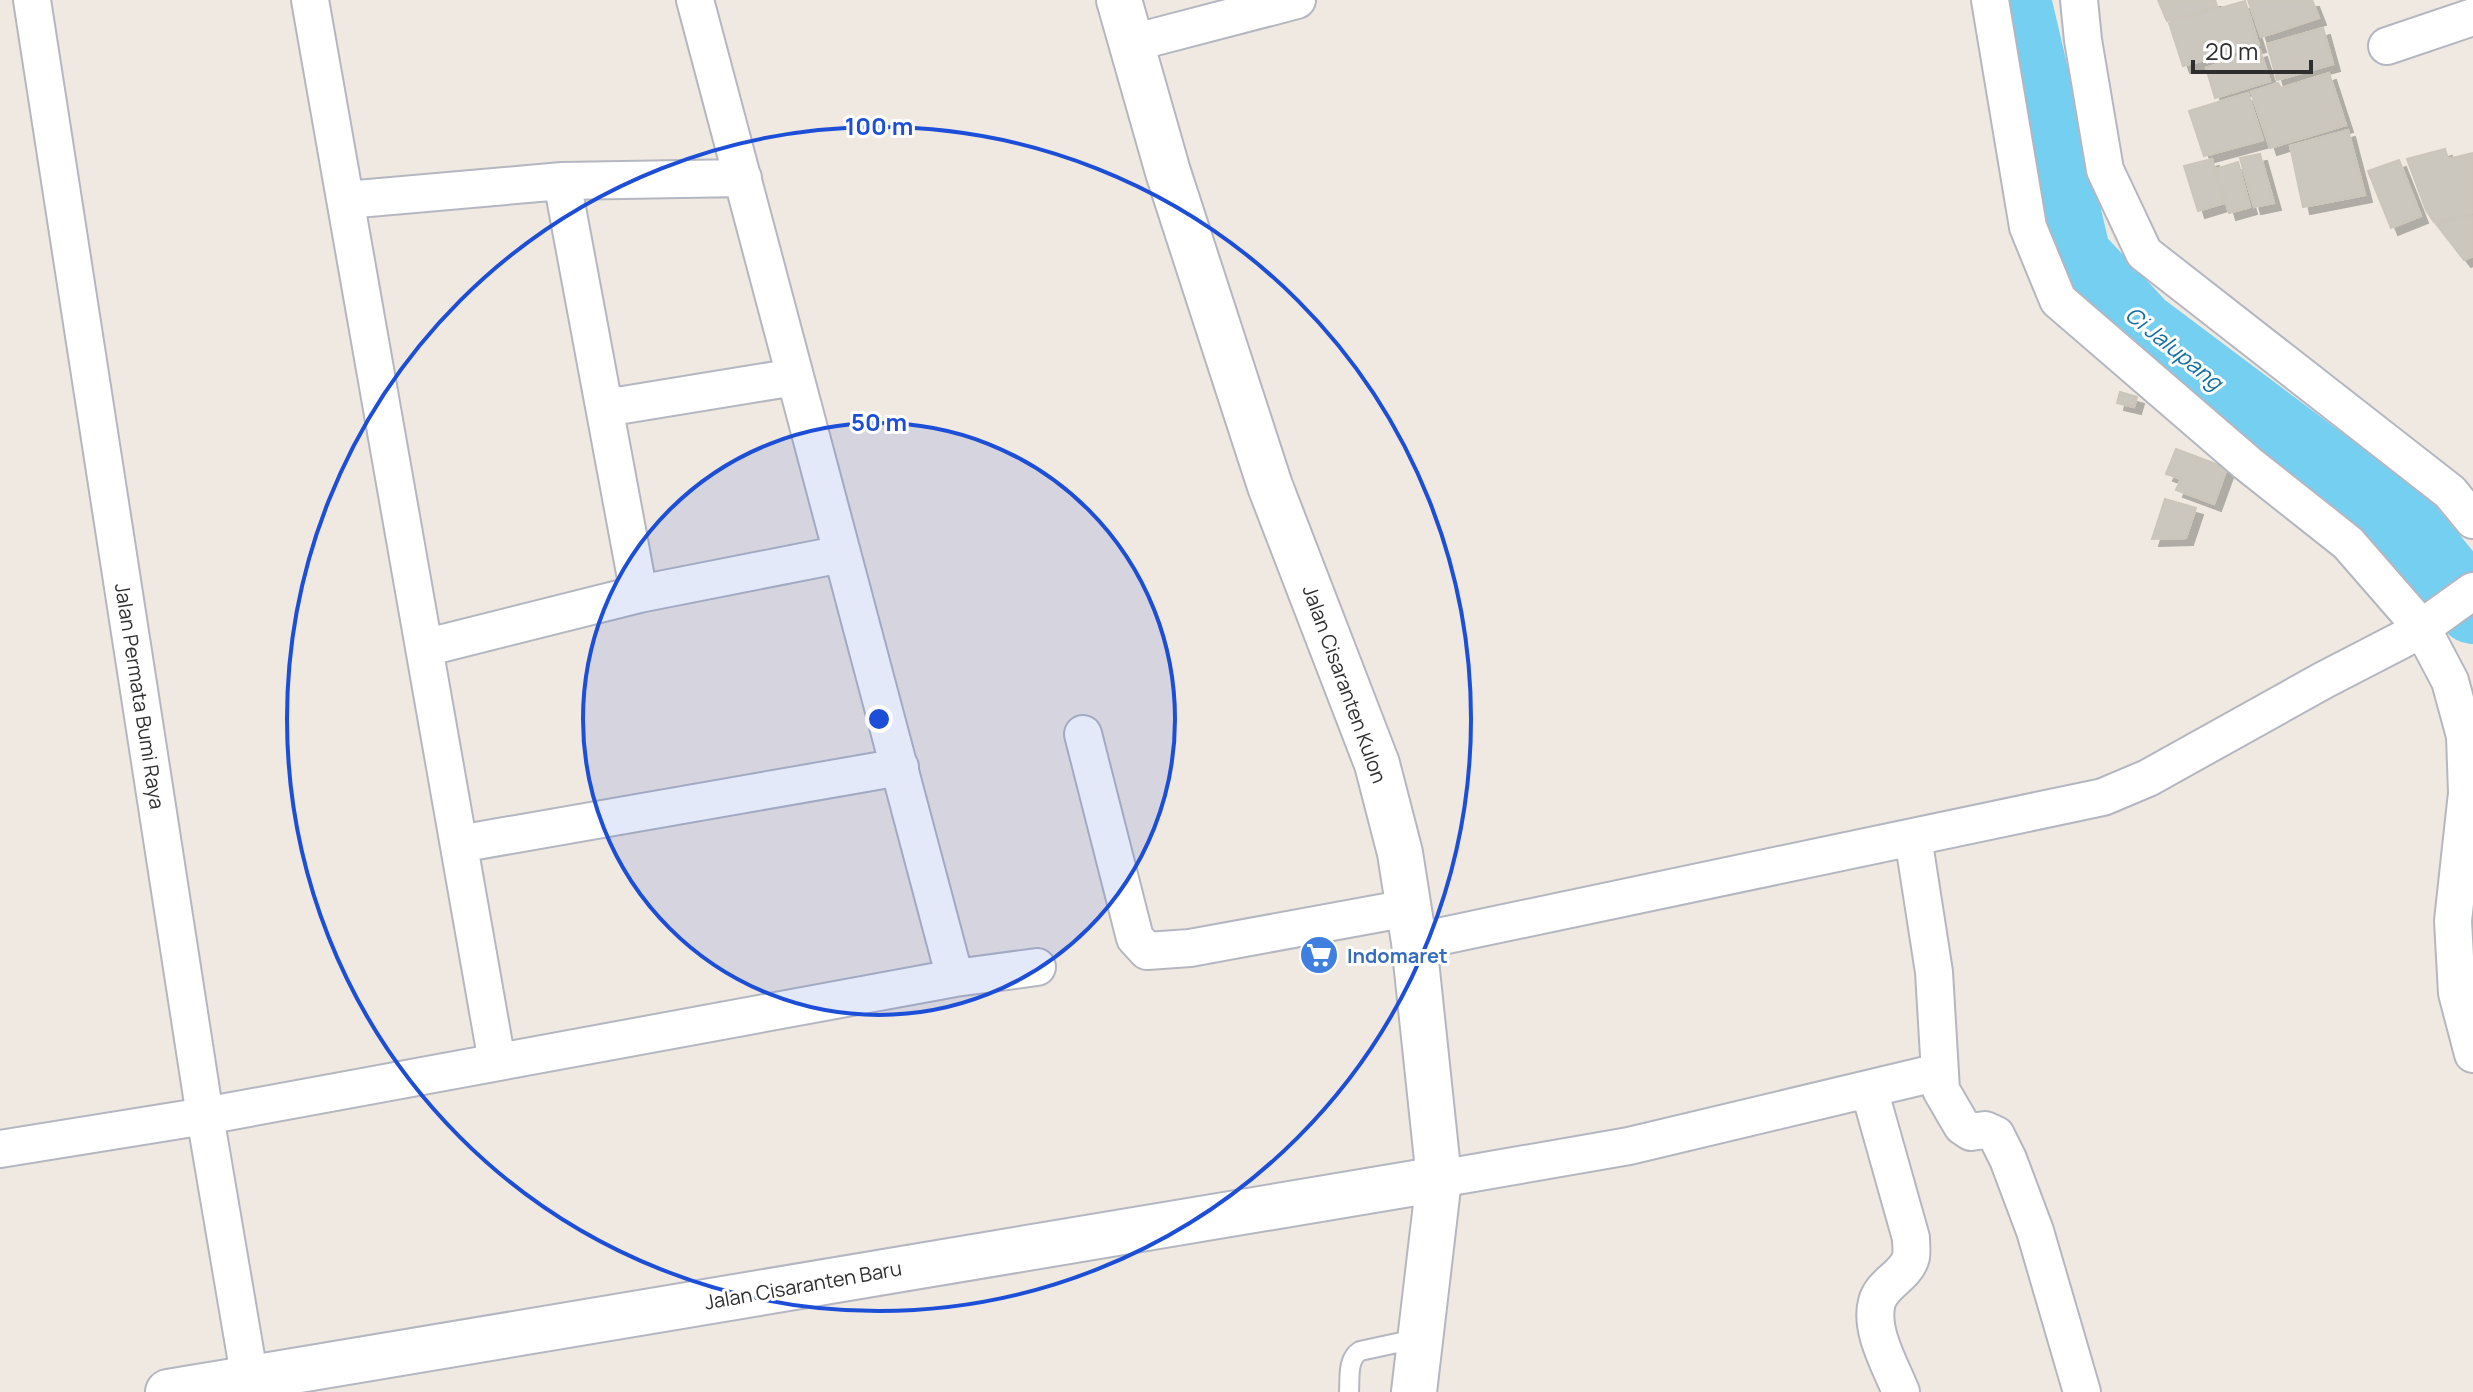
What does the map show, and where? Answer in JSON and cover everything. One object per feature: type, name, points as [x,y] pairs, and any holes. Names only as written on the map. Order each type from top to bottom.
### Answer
[{"type":"main road","name":"Jalan Cisaranten Kulon","points":[[1119,0],[1168,172],[1270,486],[1377,764],[1400,853],[1439,1179],[1414,1392]]},
{"type":"main road","name":"Jalan Cisaranten Baru","points":[[168,1392],[250,1385],[1439,1179]]},
{"type":"street","name":"Jalan Permata Bumi Raya","points":[[32,0],[205,1116],[250,1385]]},
{"type":"street","points":[[310,0],[497,1062]]},
{"type":"street","points":[[695,0],[955,978]]},
{"type":"street","points":[[1132,43],[1297,0]]},
{"type":"street","points":[[1990,0],[2028,227],[2058,300],[2247,463],[2348,543],[2429,624],[2450,681],[2465,736],[2467,793],[2453,921],[2457,993],[2473,1054]]},
{"type":"street","points":[[2079,0],[2105,170],[2144,253],[2450,492],[2473,520]]},
{"type":"street","points":[[2387,46],[2473,17]]},
{"type":"street","points":[[346,200],[562,181],[743,178]]},
{"type":"street","points":[[562,181],[639,594]]},
{"type":"street","points":[[605,408],[795,377]]},
{"type":"street","points":[[424,648],[639,594],[842,554]]},
{"type":"street","points":[[1083,734],[1135,938],[1147,951],[1190,948],[1411,925],[1913,837],[2103,797],[2148,778],[2429,624],[2473,591]]},
{"type":"street","points":[[459,844],[900,767]]},
{"type":"street","points":[[1913,837],[1934,972],[1941,1090],[1962,1126],[1971,1132],[1985,1130],[1996,1135],[2008,1159],[2035,1231],[2082,1392]]},
{"type":"street","points":[[0,1149],[205,1116],[955,978],[1037,967]]},
{"type":"street","points":[[1439,1179],[1629,1146],[1939,1072]]},
{"type":"street","points":[[1869,1089],[1911,1238],[1910,1259],[1877,1300],[1876,1325],[1901,1392]]},
{"type":"lane","points":[[1349,1392],[1354,1355],[1420,1338]]},
{"type":"building","points":[[2158,0],[2215,0],[2217,6],[2167,21]]},
{"type":"building","points":[[2248,0],[2312,0],[2319,18],[2261,37]]},
{"type":"building","points":[[2245,1],[2259,45],[2183,66],[2169,23]]},
{"type":"building","points":[[2323,28],[2333,64],[2277,80],[2267,44]]},
{"type":"building","points":[[2260,50],[2270,81],[2215,98],[2206,68]]},
{"type":"building","points":[[2329,73],[2346,125],[2270,148],[2251,92],[2278,83],[2281,88]]},
{"type":"building","points":[[2248,93],[2263,140],[2204,156],[2189,111]]},
{"type":"building","points":[[2348,130],[2365,195],[2303,207],[2290,146]]},
{"type":"building","points":[[2445,149],[2448,159],[2473,153],[2473,213],[2434,222],[2426,210],[2407,159]]},
{"type":"building","points":[[2260,154],[2274,203],[2254,207],[2240,158]]},
{"type":"building","points":[[2212,159],[2224,203],[2198,211],[2184,166]]},
{"type":"building","points":[[2399,160],[2421,216],[2391,228],[2368,171]]},
{"type":"building","points":[[2238,162],[2250,207],[2229,213],[2216,169]]},
{"type":"building","points":[[2473,216],[2473,256],[2464,260],[2436,224]]},
{"type":"building","points":[[2120,392],[2137,397],[2134,407],[2117,403]]},
{"type":"building","points":[[2176,449],[2227,468],[2214,504],[2176,490],[2181,479],[2166,474]]},
{"type":"building","points":[[2165,499],[2196,508],[2186,538],[2152,539]]},
{"type":"waterway","name":"Ci Jalupang","points":[[2015,0],[2075,256],[2141,327],[2405,525],[2473,608]]},
{"type":"place","name":"Indomaret","points":[[1319,955]]}]
